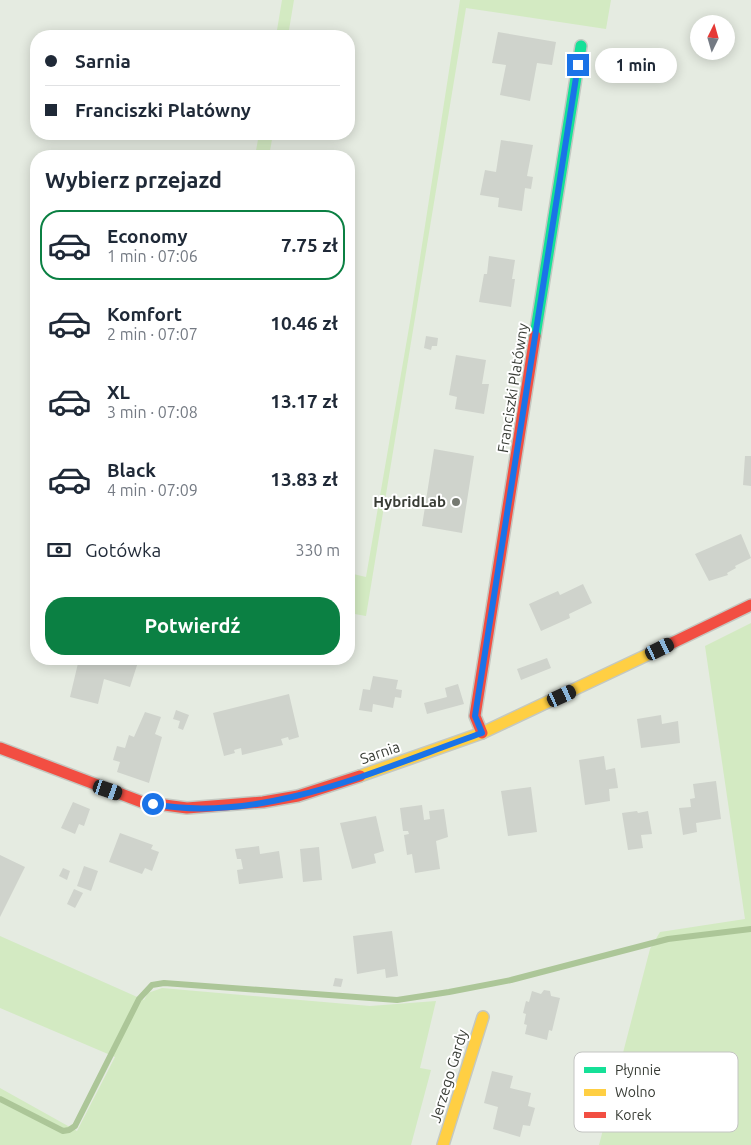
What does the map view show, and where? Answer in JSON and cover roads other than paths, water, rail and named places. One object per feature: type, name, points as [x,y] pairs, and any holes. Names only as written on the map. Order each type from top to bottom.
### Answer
[{"type":"street","name":"Franciszki Platówny","points":[[482,733],[475,716],[581,46]]},
{"type":"street","name":"Sarnia","points":[[0,748],[142,802],[180,808],[210,808],[298,796],[482,733],[751,605]]},
{"type":"street","name":"Jerzego Gardy","points":[[443,1145],[484,1016]]},
{"type":"waterway","points":[[0,1099],[63,1131],[75,1126],[139,999],[152,985],[164,983],[397,1000],[511,980],[668,939],[751,929]]},
{"type":"place","name":"HybridLab","points":[[456,502]]}]
